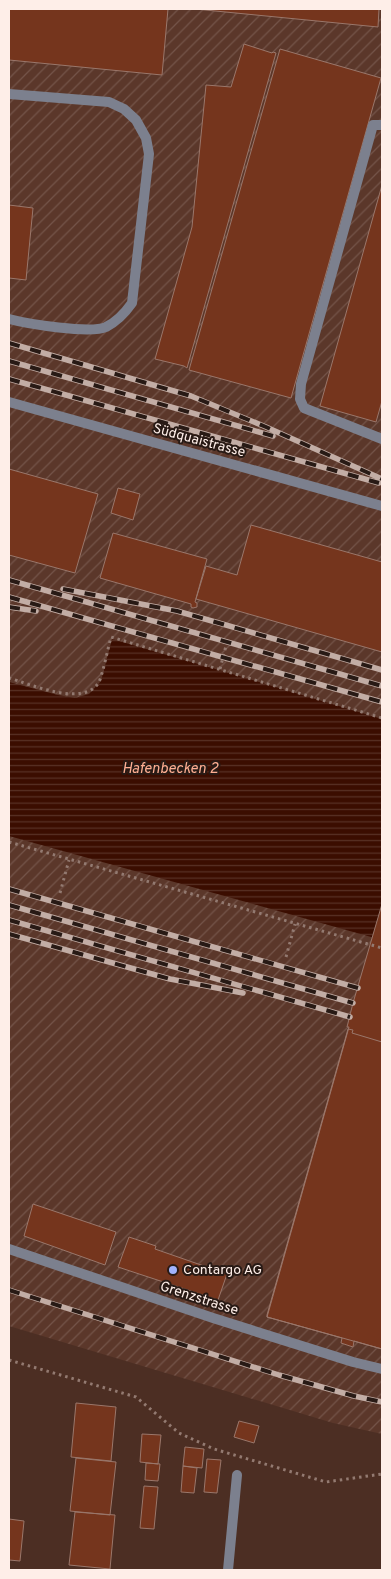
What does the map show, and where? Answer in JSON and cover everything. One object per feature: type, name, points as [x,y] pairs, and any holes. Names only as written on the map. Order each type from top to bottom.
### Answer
[{"type":"street","points":[[9,94],[108,102],[124,109],[136,120],[146,138],[149,154],[132,303],[123,317],[106,327],[92,330],[22,323],[9,319]]},
{"type":"street","points":[[382,125],[373,125],[301,384],[300,399],[304,408],[382,439]]},
{"type":"street","name":"Südquaistrasse","points":[[9,402],[382,506]]},
{"type":"street","name":"Grenzstrasse","points":[[9,1249],[213,1318],[353,1362],[382,1369]]},
{"type":"street","points":[[228,1570],[237,1475]]},
{"type":"path","points":[[9,678],[73,695],[89,691],[98,682],[111,637],[220,668],[382,718]]},
{"type":"path","points":[[220,668],[228,638]]},
{"type":"path","points":[[9,842],[382,948]]},
{"type":"path","points":[[60,893],[69,860]]},
{"type":"path","points":[[286,957],[295,924]]},
{"type":"path","points":[[9,1360],[136,1397],[179,1433],[214,1449],[326,1482],[382,1474]]},
{"type":"shaded area","points":[[9,9],[382,9],[382,1434],[333,1423],[9,1326]]},
{"type":"water","name":"Hafenbecken 2","points":[[112,639],[382,719],[382,940],[9,836],[9,682],[75,698],[89,694],[101,681]]},
{"type":"building","points":[[9,9],[168,9],[162,75],[9,60]]},
{"type":"building","points":[[195,9],[379,9],[378,27]]},
{"type":"building","points":[[244,44],[276,53],[187,368],[155,359],[192,227],[206,85],[231,87]]},
{"type":"building","points":[[280,49],[381,78],[291,398],[189,370]]},
{"type":"building","points":[[382,185],[382,401],[376,422],[320,406]]},
{"type":"building","points":[[9,205],[33,208],[26,280],[9,278]]},
{"type":"building","points":[[9,469],[98,494],[75,573],[9,555]]},
{"type":"building","points":[[118,488],[140,494],[133,520],[111,513]]},
{"type":"building","points":[[251,525],[382,562],[382,652],[196,599],[206,566],[237,575]]},
{"type":"building","points":[[113,533],[207,559],[195,602],[197,607],[193,608],[191,604],[100,578]]},
{"type":"building","points":[[382,904],[382,1349],[267,1317]]},
{"type":"building","points":[[348,1029],[353,1030],[352,1033],[382,1042],[382,1349],[354,1341],[353,1347],[341,1343],[342,1338],[267,1317]]},
{"type":"building","points":[[33,1204],[116,1232],[105,1265],[24,1236]]},
{"type":"building","name":"Contargo AG","points":[[129,1237],[156,1246],[155,1249],[227,1274],[218,1300],[118,1267]]},
{"type":"building","points":[[76,1403],[116,1407],[111,1461],[71,1457]]},
{"type":"building","points":[[239,1421],[259,1426],[254,1443],[234,1437]]},
{"type":"building","points":[[142,1434],[161,1435],[158,1464],[140,1462]]},
{"type":"building","points":[[185,1447],[204,1449],[202,1468],[183,1466]]},
{"type":"building","points":[[76,1458],[116,1462],[110,1515],[70,1511]]},
{"type":"building","points":[[207,1459],[221,1460],[217,1493],[204,1492]]},
{"type":"building","points":[[146,1463],[160,1464],[158,1481],[145,1480]]},
{"type":"building","points":[[183,1466],[197,1468],[194,1493],[181,1492]]},
{"type":"building","points":[[144,1486],[158,1487],[154,1529],[140,1528]]},
{"type":"building","points":[[75,1512],[115,1515],[110,1569],[69,1565]]},
{"type":"building","points":[[9,1519],[24,1521],[20,1561],[9,1560]]},
{"type":"railway","points":[[9,343],[191,396],[382,479]]},
{"type":"railway","points":[[9,361],[273,436]]},
{"type":"railway","points":[[9,379],[379,483]]},
{"type":"railway","points":[[9,580],[382,686]]},
{"type":"railway","points":[[63,589],[177,611],[382,670]]},
{"type":"railway","points":[[9,597],[382,702]]},
{"type":"railway","points":[[9,607],[36,611]]},
{"type":"railway","points":[[9,889],[358,988]]},
{"type":"railway","points":[[9,905],[353,1003]]},
{"type":"railway","points":[[9,920],[350,1017]]},
{"type":"railway","points":[[9,934],[170,979],[243,993]]},
{"type":"railway","points":[[9,1290],[279,1375],[382,1402]]},
{"type":"place","name":"Contargo AG","points":[[173,1270]]}]
